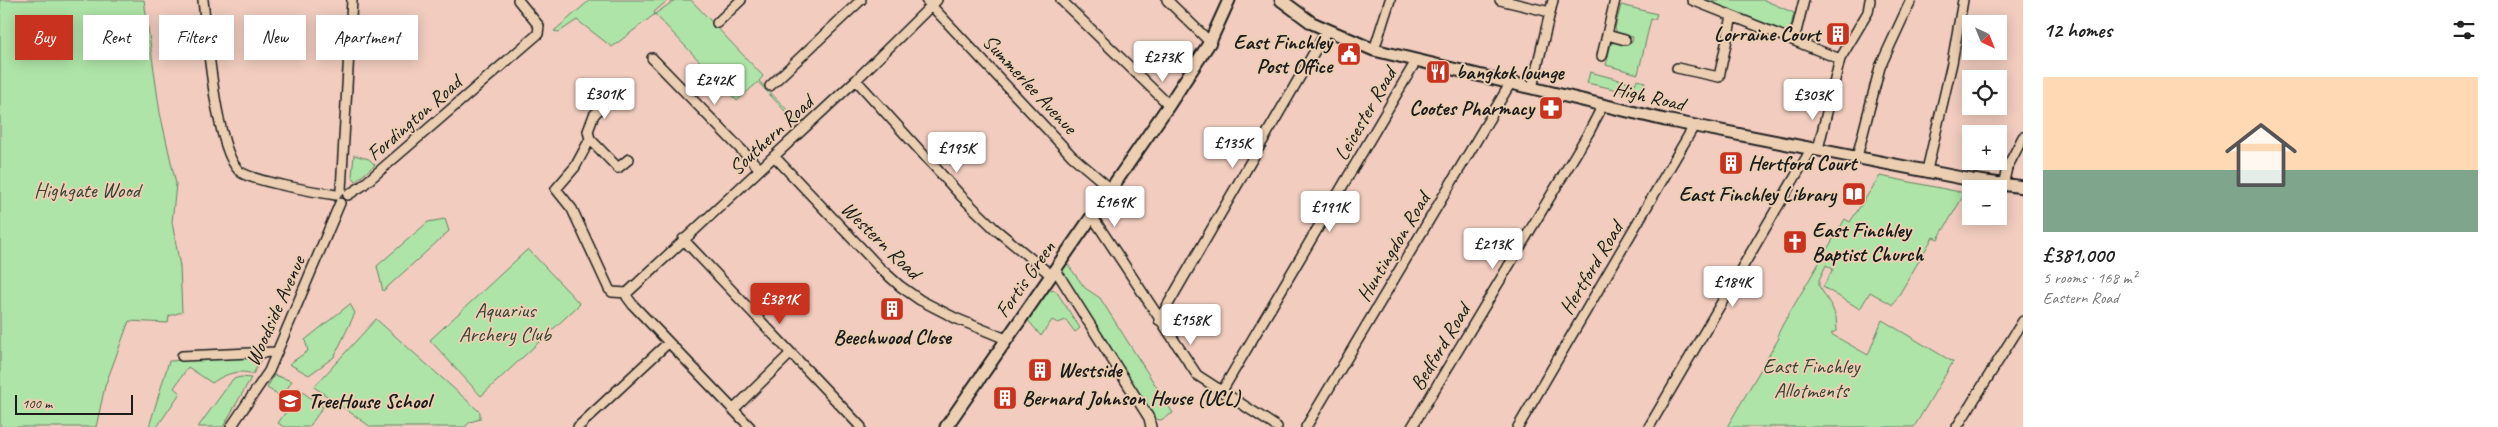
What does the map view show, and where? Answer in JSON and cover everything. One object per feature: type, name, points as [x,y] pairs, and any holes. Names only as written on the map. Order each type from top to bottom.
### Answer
[{"type":"main road","name":"Fortis Green","points":[[946,427],[1210,42],[1229,0]]},
{"type":"main road","name":"High Road","points":[[1281,0],[1312,23],[1327,30],[1374,50],[1416,61],[1694,126],[1977,180]]},
{"type":"main road","name":"High Road","points":[[2007,185],[2023,187]]},
{"type":"street","points":[[203,0],[221,134],[232,162],[242,173],[264,180],[341,196]]},
{"type":"street","name":"Woodside Avenue","points":[[231,427],[261,386],[341,196],[352,0]]},
{"type":"street","name":"Fordington Road","points":[[341,196],[362,186],[538,34],[539,26],[518,0]]},
{"type":"street","points":[[717,23],[741,0]]},
{"type":"street","points":[[770,86],[861,0]]},
{"type":"street","points":[[1061,0],[1168,105]]},
{"type":"street","points":[[1167,0],[1210,42]]},
{"type":"street","points":[[1374,50],[1390,0]]},
{"type":"street","points":[[1500,0],[1550,12]]},
{"type":"street","points":[[1532,88],[1553,0]]},
{"type":"street","points":[[1602,56],[1614,0]]},
{"type":"street","points":[[1692,0],[1840,59]]},
{"type":"street","points":[[1794,40],[1804,0]]},
{"type":"street","points":[[1649,427],[1815,148],[1840,59],[1868,12],[1870,0]]},
{"type":"street","points":[[1857,157],[1880,67],[1911,0]]},
{"type":"street","points":[[1927,170],[1952,63],[1963,0]]},
{"type":"street","name":"Southern Road","points":[[628,293],[683,239],[856,80],[931,2]]},
{"type":"street","name":"Summerlee Avenue","points":[[931,2],[1072,156],[1110,189]]},
{"type":"street","points":[[1677,68],[1719,77],[1732,16]]},
{"type":"street","points":[[1159,320],[1327,30]]},
{"type":"street","points":[[1607,35],[1626,40]]},
{"type":"street","points":[[652,58],[760,169]]},
{"type":"street","name":"Leicester Road","points":[[1222,391],[1416,61]]},
{"type":"street","points":[[856,80],[962,197],[995,229],[1053,272],[1149,418],[1151,427]]},
{"type":"street","name":"Huntingdon Road","points":[[1306,427],[1510,84]]},
{"type":"street","points":[[596,90],[605,103],[594,115],[588,131],[590,139],[618,168],[629,159]]},
{"type":"street","name":"Bedford Road","points":[[1412,427],[1589,132],[1603,105]]},
{"type":"street","name":"Hertford Road","points":[[1518,427],[1694,126]]},
{"type":"street","points":[[2003,180],[2007,168],[2023,137]]},
{"type":"street","points":[[590,139],[575,167],[556,189],[572,209],[609,289],[612,292],[628,293],[628,300],[750,427]]},
{"type":"street","name":"Western Road","points":[[774,156],[880,268],[900,286],[920,300],[955,318],[1006,339]]},
{"type":"street","points":[[1092,216],[1197,375],[1277,427]]},
{"type":"street","points":[[683,239],[861,427]]},
{"type":"street","points":[[1957,427],[2023,321]]},
{"type":"street","points":[[578,427],[668,343]]},
{"type":"street","points":[[182,356],[275,352]]},
{"type":"street","points":[[733,410],[790,354]]},
{"type":"green space","name":"Highgate Wood","points":[[0,0],[144,0],[146,15],[83,15],[83,60],[149,60],[149,35],[160,113],[176,184],[172,222],[180,267],[182,312],[169,316],[168,323],[129,321],[105,386],[96,427],[0,427]]},
{"type":"green space","points":[[590,0],[668,0],[654,12],[655,14],[612,47],[577,20],[559,32],[554,31]]},
{"type":"green space","points":[[675,0],[691,0],[763,76],[759,81],[800,123],[798,125],[758,82],[737,101],[655,14]]},
{"type":"green space","points":[[1704,0],[1764,0],[1794,13],[1790,31],[1786,33]]},
{"type":"green space","points":[[1621,5],[1657,14],[1655,19],[1651,19],[1638,74],[1606,65],[1611,44],[1616,40],[1632,42],[1633,37],[1617,33],[1615,28]]},
{"type":"green space","points":[[1590,72],[1635,84],[1637,80],[1645,82],[1641,95],[1587,83]]},
{"type":"green space","points":[[354,155],[369,159],[375,165],[356,181],[352,176]]},
{"type":"green space","name":"East Finchley Allotments","points":[[1880,176],[1962,192],[1962,198],[1938,239],[1933,237],[1893,305],[1870,292],[1860,309],[1823,287],[1833,269],[1826,265],[1819,280],[1819,286],[1836,317],[1837,330],[1831,334],[1868,355],[1882,320],[1953,362],[1914,427],[1727,427],[1779,338],[1777,336],[1783,324],[1845,219],[1850,222]]},
{"type":"green space","points":[[445,219],[449,231],[383,291],[377,266],[428,222]]},
{"type":"green space","name":"Aquarius Archery Club","points":[[528,249],[580,304],[481,396],[430,340]]},
{"type":"green space","points":[[1063,258],[1085,288],[1100,298],[1173,413],[1161,420],[1149,418],[1055,269]]},
{"type":"green space","points":[[1049,290],[1056,291],[1080,328],[1075,332],[1066,320],[1058,323],[1052,320],[1041,336],[1028,320]]},
{"type":"green space","points":[[350,304],[355,313],[334,357],[309,375],[289,364],[308,351],[305,340]]},
{"type":"green space","points":[[376,319],[480,412],[480,419],[470,422],[465,427],[371,427],[314,387]]},
{"type":"green space","points":[[263,356],[253,374],[232,373],[212,383],[188,367],[174,388],[180,393],[157,427],[149,427],[169,361]]},
{"type":"green space","points":[[274,375],[292,381],[282,397],[267,388]]},
{"type":"green space","points":[[241,377],[251,378],[223,427],[198,427],[233,379]]},
{"type":"green space","points":[[301,391],[323,407],[309,427],[284,427],[278,423]]},
{"type":"place","name":"Lorraine Court","points":[[1838,34]]},
{"type":"place","name":"East Finchley Post Office","points":[[1349,54]]},
{"type":"place","name":"bangkok lounge","points":[[1438,72]]},
{"type":"place","name":"Cootes Pharmacy","points":[[1551,108]]},
{"type":"place","name":"Hertford Court","points":[[1731,163]]},
{"type":"place","name":"East Finchley Library","points":[[1854,194]]},
{"type":"place","name":"East Finchley Baptist Church","points":[[1795,242]]},
{"type":"place","name":"Beechwood Close","points":[[892,309]]},
{"type":"place","name":"Westside","points":[[1040,370]]},
{"type":"place","name":"Bernard Johnson House (UCL)","points":[[1005,398]]},
{"type":"place","name":"TreeHouse School","points":[[290,401]]}]
